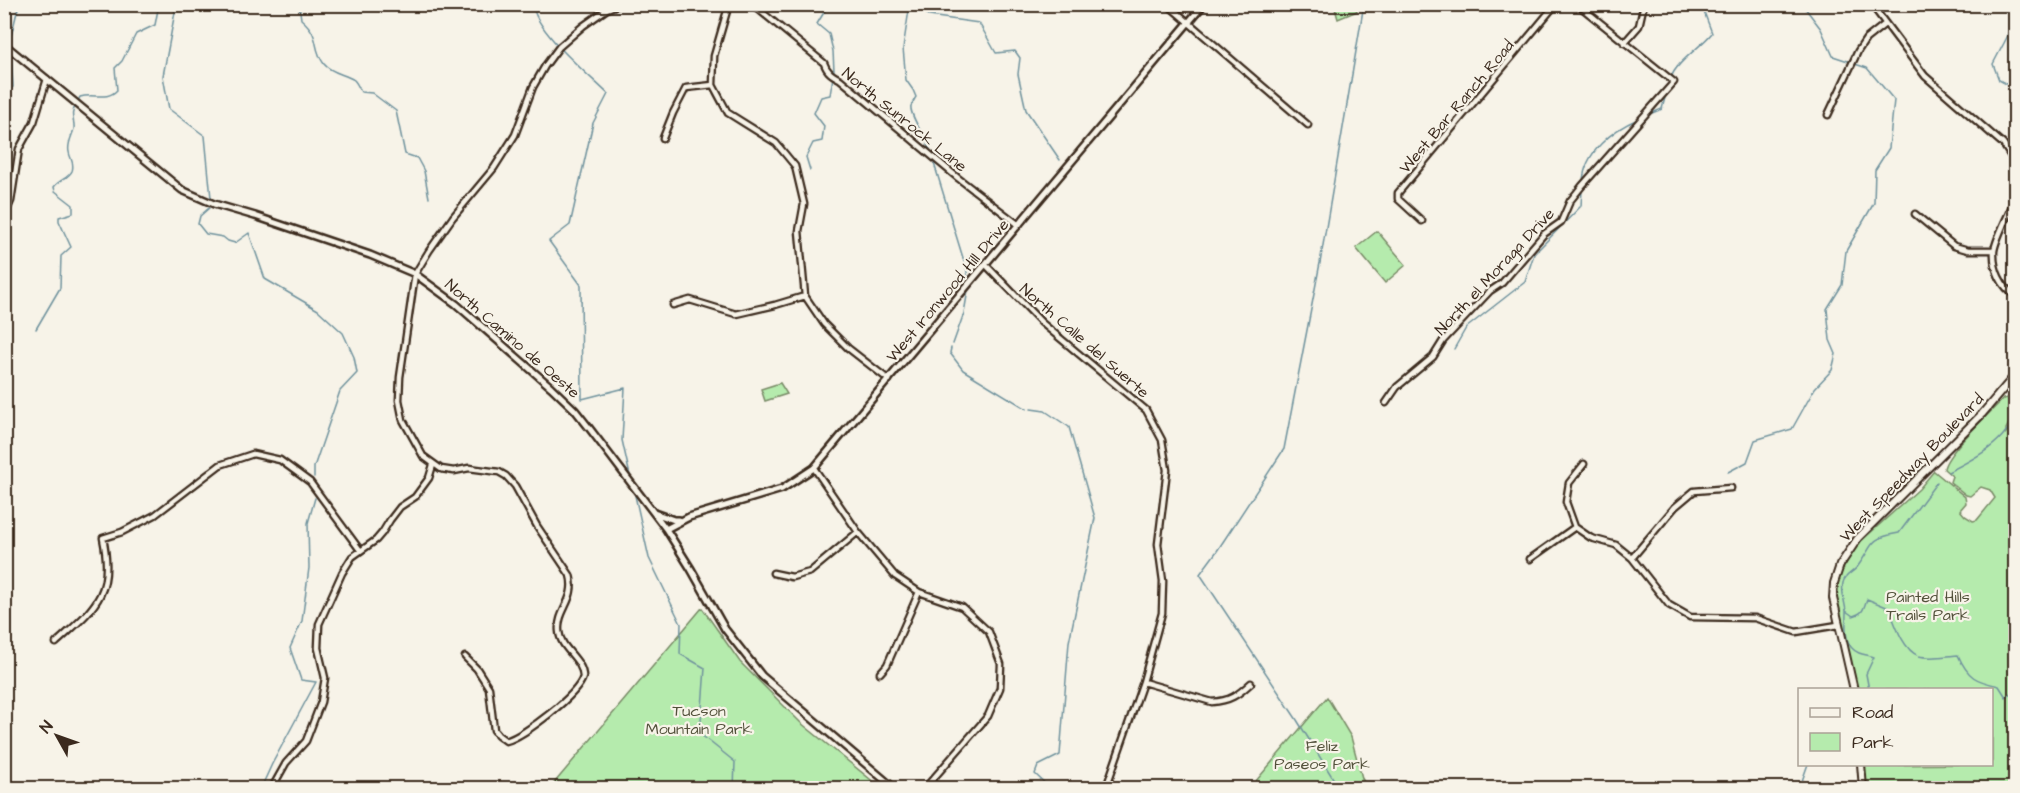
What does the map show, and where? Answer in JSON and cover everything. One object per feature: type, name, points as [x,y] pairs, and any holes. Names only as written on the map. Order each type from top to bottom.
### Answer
[{"type":"main road","name":"West Speedway Boulevard","points":[[1854,688],[1833,598],[1840,565],[1864,532],[1982,414],[2016,374]]},
{"type":"main road","points":[[1861,766],[1863,789]]},
{"type":"street","points":[[465,657],[489,688],[493,697],[494,730],[506,741],[545,717],[579,687],[582,681],[583,671],[566,648],[559,633],[561,618],[571,594],[570,575],[537,526],[515,486],[499,472],[469,468],[454,471],[434,465],[423,456],[403,420],[399,400],[400,377],[416,274],[453,216],[494,168],[514,135],[533,87],[559,47],[583,26],[607,9],[619,4]]},
{"type":"street","points":[[729,4],[714,56],[713,85],[728,113],[776,143],[795,166],[804,204],[799,231],[805,296],[824,324],[848,348],[890,380]]},
{"type":"street","name":"North Sunrock Lane","points":[[752,4],[824,63],[830,74],[840,79],[958,178],[1019,225]]},
{"type":"street","points":[[1167,4],[1308,125]]},
{"type":"street","name":"West Ironwood Hill Drive","points":[[666,529],[684,520],[782,489],[814,468],[1204,4]]},
{"type":"street","name":"West Bar Ranch Road","points":[[1422,221],[1398,199],[1398,193],[1556,4]]},
{"type":"street","name":"North el Moraga Drive","points":[[1386,403],[1397,387],[1433,357],[1443,341],[1490,291],[1502,283],[1544,234],[1561,222],[1570,201],[1582,186],[1674,82],[1577,4]]},
{"type":"street","points":[[1624,43],[1639,26],[1644,4]]},
{"type":"street","points":[[1871,4],[1925,76],[2003,144],[2016,164]]},
{"type":"street","points":[[1828,115],[1858,51],[1866,39],[1885,24]]},
{"type":"street","name":"North Camino de Oeste","points":[[4,44],[167,178],[191,195],[331,241],[416,274],[435,287],[575,410],[666,529],[724,629],[762,676],[894,789]]},
{"type":"street","points":[[4,218],[11,201],[19,149],[34,122],[47,79]]},
{"type":"street","points":[[663,138],[686,88],[713,85]]},
{"type":"street","points":[[2016,197],[1994,250],[1997,273],[2005,289],[2016,296]]},
{"type":"street","points":[[1916,214],[1954,246],[1968,250],[1994,250]]},
{"type":"street","name":"North Calle del Suerte","points":[[986,265],[1042,323],[1146,410],[1162,440],[1167,470],[1158,544],[1163,581],[1162,613],[1143,682],[1106,789]]},
{"type":"street","points":[[673,305],[690,300],[736,314],[805,296]]},
{"type":"street","points":[[56,644],[94,608],[102,591],[107,576],[108,559],[104,538],[123,532],[155,515],[220,465],[253,454],[280,460],[310,483],[360,550]]},
{"type":"street","points":[[1584,464],[1569,483],[1566,502],[1575,527],[1591,538],[1616,545],[1632,558],[1669,604],[1690,617],[1755,618],[1796,632],[1838,625]]},
{"type":"street","points":[[272,789],[286,763],[306,741],[321,702],[325,678],[318,648],[319,624],[347,564],[360,550],[382,533],[400,507],[415,497],[429,478],[434,465]]},
{"type":"street","points":[[814,468],[858,532],[895,576],[919,592],[962,607],[989,632],[1001,664],[1000,688],[988,716],[925,789]]},
{"type":"street","points":[[1632,558],[1676,507],[1694,491],[1731,488]]},
{"type":"street","points":[[652,512],[674,520],[684,520]]},
{"type":"street","points":[[1530,559],[1575,527]]},
{"type":"street","points":[[773,573],[792,577],[810,572],[858,532]]},
{"type":"street","points":[[880,673],[887,665],[919,592]]},
{"type":"street","points":[[1143,682],[1212,702],[1236,697],[1251,684]]},
{"type":"green space","points":[[1334,5],[1355,5],[1357,11],[1338,19]]},
{"type":"green space","points":[[1377,231],[1406,265],[1385,283],[1356,248]]},
{"type":"green space","points":[[780,383],[787,394],[765,401],[761,389]]},
{"type":"green space","name":"Painted Hills Trails Park","points":[[2008,398],[2013,416],[2006,433],[2016,420],[2015,788],[1866,788],[1864,766],[1993,766],[1993,688],[1857,688],[1840,620],[1836,588],[1840,575],[1859,543],[1919,489],[1934,471],[1965,497],[1966,503],[1960,510],[1965,516],[1973,521],[1977,520],[1995,498],[1990,490],[1981,487],[1970,496],[1966,495],[1950,482],[1952,476],[1944,469],[1952,453],[2003,399]]},
{"type":"green space","name":"Tucson Mountain Park","points":[[702,608],[740,662],[801,723],[881,788],[550,788]]},
{"type":"green space","name":"Feliz Paseos Park","points":[[1327,697],[1351,737],[1367,788],[1250,788]]},
{"type":"waterway","points":[[11,47],[11,36],[19,4]]},
{"type":"waterway","points":[[78,101],[80,97],[104,96],[117,90],[115,68],[122,61],[136,34],[155,25],[159,4]]},
{"type":"waterway","points":[[171,4],[175,12],[163,76],[169,109],[205,136],[211,198]]},
{"type":"waterway","points":[[299,4],[301,19],[312,31],[324,64],[354,80],[361,92],[372,93],[396,111],[405,154],[417,158],[424,171],[429,198]]},
{"type":"waterway","points":[[533,4],[535,14],[552,39],[608,94],[593,123],[570,225],[549,241],[581,285],[582,399],[625,388],[622,440],[631,480]]},
{"type":"waterway","points":[[810,170],[806,157],[813,143],[822,141],[824,126],[814,113],[821,97],[830,95],[834,71],[829,34],[817,24],[829,4]]},
{"type":"waterway","points":[[910,4],[903,48],[906,80],[916,97],[911,106],[913,116],[931,153]]},
{"type":"waterway","points":[[916,4],[929,16],[979,23],[996,53],[1015,51],[1020,58],[1018,74],[1026,110],[1060,160]]},
{"type":"waterway","points":[[1339,788],[1297,720],[1200,574],[1284,449],[1320,263],[1364,4]]},
{"type":"waterway","points":[[1671,78],[1683,60],[1712,33],[1701,4]]},
{"type":"waterway","points":[[1802,4],[1821,29],[1833,56],[1851,62]]},
{"type":"waterway","points":[[2004,4],[2014,24],[1993,64],[1999,80],[2016,89]]},
{"type":"waterway","points":[[4,95],[13,87],[11,52]]},
{"type":"waterway","points":[[1728,472],[1747,462],[1755,440],[1792,429],[1815,388],[1832,370],[1836,354],[1830,340],[1827,309],[1842,285],[1846,251],[1874,203],[1875,170],[1889,148],[1894,100],[1867,68],[1855,64]]},
{"type":"waterway","points":[[1647,115],[1662,109],[1666,94]]},
{"type":"waterway","points":[[36,329],[60,288],[61,256],[71,247],[59,217],[73,213],[73,205],[55,191],[54,187],[69,175],[73,168],[69,146],[74,129],[73,115],[76,105]]},
{"type":"waterway","points":[[1583,182],[1588,161],[1594,152],[1609,136],[1638,119]]},
{"type":"waterway","points":[[933,160],[967,271],[967,282]]},
{"type":"waterway","points":[[1454,349],[1466,328],[1525,282],[1534,254],[1581,206],[1582,190]]},
{"type":"waterway","points":[[209,208],[200,216],[198,224],[206,234],[223,237],[235,243],[249,233],[265,279],[318,310],[343,333],[354,357],[357,373],[340,391],[314,467],[314,477]]},
{"type":"waterway","points":[[953,344],[964,313],[968,290]]},
{"type":"waterway","points":[[951,348],[950,353],[963,370],[1027,409]]},
{"type":"waterway","points":[[2009,373],[2009,368],[2016,359]]},
{"type":"waterway","points":[[2012,388],[2010,392],[2016,407]]},
{"type":"waterway","points":[[1031,409],[1045,411],[1069,427],[1095,518],[1069,642],[1060,755],[1038,766],[1035,774],[1050,788]]},
{"type":"waterway","points":[[1948,472],[1988,449],[2005,433],[2016,413]]},
{"type":"waterway","points":[[1937,482],[1899,533],[1876,540],[1856,568],[1845,578],[1842,590],[1846,611],[1853,616],[1859,613],[1863,610],[1867,599],[1889,608],[1900,635],[1913,653],[1928,657],[1958,655],[1969,674],[1979,680],[1999,686],[2006,697],[2016,690]]},
{"type":"waterway","points":[[634,491],[649,558],[681,624],[680,654],[705,668],[700,734],[735,762],[734,788]]},
{"type":"waterway","points":[[261,788],[316,682],[301,680],[290,648],[302,621],[309,568],[308,523],[315,498]]},
{"type":"waterway","points":[[1846,611],[1846,629],[1850,646],[1859,653],[1874,657],[1866,674],[1869,688]]},
{"type":"waterway","points":[[1785,788],[1787,786],[1801,788],[1807,766]]}]
